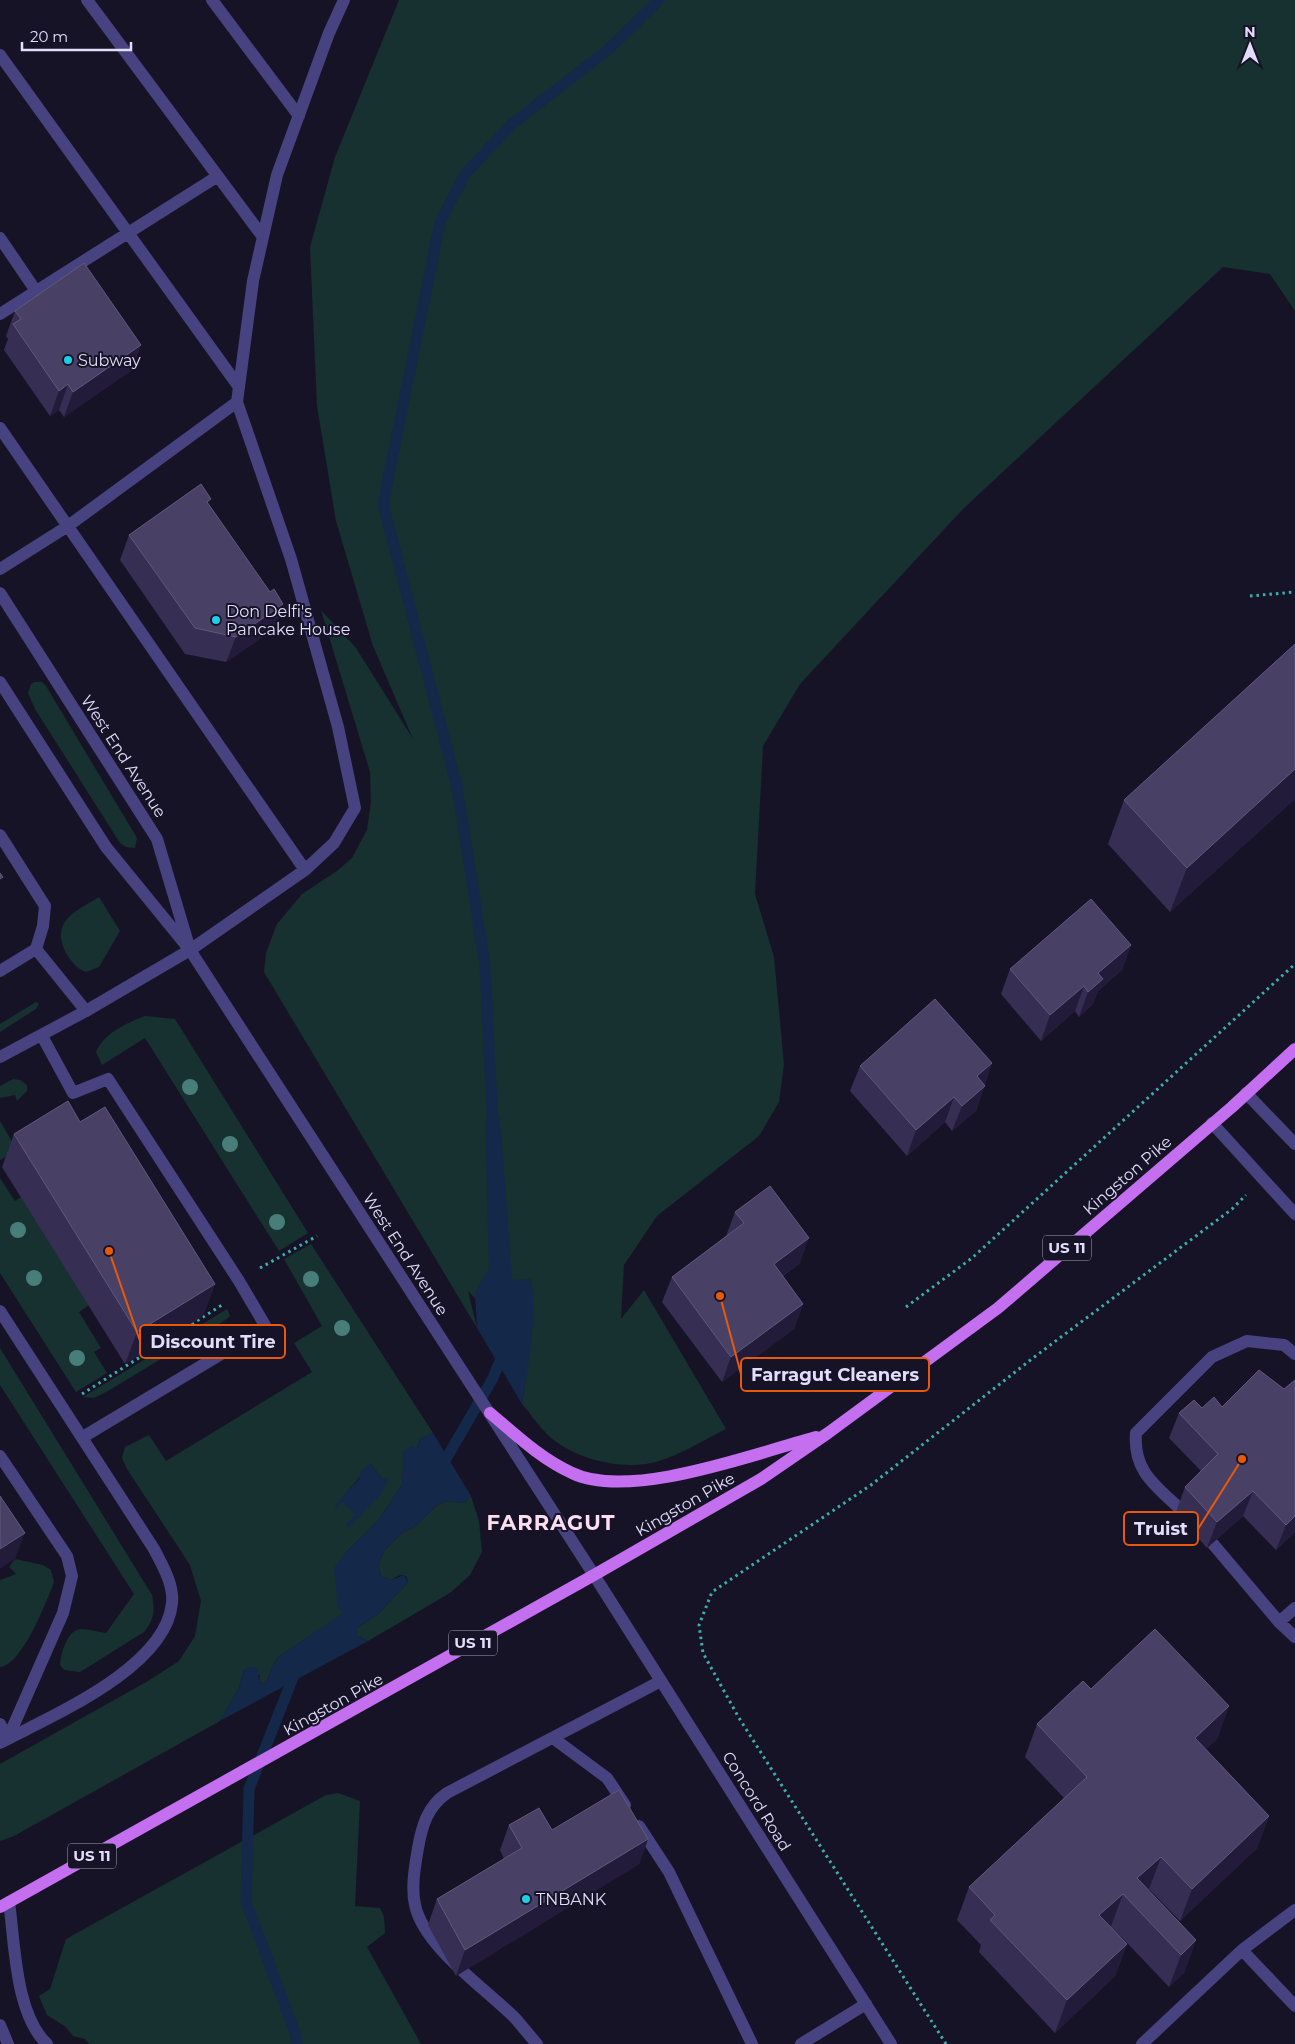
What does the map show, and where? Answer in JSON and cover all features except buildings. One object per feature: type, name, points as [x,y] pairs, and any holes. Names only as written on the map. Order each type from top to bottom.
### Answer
[{"type":"main road","name":"Kingston Pike","points":[[4,1905],[351,1712],[760,1479],[828,1433],[998,1308],[1295,1049]]},
{"type":"main road","points":[[490,1413],[500,1426],[541,1455],[574,1474],[613,1482],[682,1474],[828,1433]]},
{"type":"street","points":[[87,0],[263,237]]},
{"type":"street","points":[[212,0],[299,116]]},
{"type":"street","points":[[0,1057],[42,1036],[190,950],[305,870],[334,843],[355,808],[338,727],[292,559],[237,402],[253,280],[277,175],[341,2]]},
{"type":"street","points":[[0,55],[239,387]]},
{"type":"street","points":[[0,314],[218,176]]},
{"type":"street","points":[[0,238],[36,291]]},
{"type":"street","points":[[0,569],[68,526],[237,402]]},
{"type":"street","points":[[0,428],[305,870]]},
{"type":"street","name":"West End Avenue","points":[[0,593],[157,839],[190,950]]},
{"type":"street","name":"West End Avenue","points":[[0,682],[106,847],[190,950],[490,1413]]},
{"type":"street","points":[[0,835],[45,906],[43,926],[36,949],[0,971]]},
{"type":"street","points":[[36,949],[86,1011]]},
{"type":"street","points":[[42,1036],[74,1093],[108,1079],[239,1281],[266,1327],[83,1437]]},
{"type":"street","points":[[1246,1093],[1295,1144]]},
{"type":"street","points":[[1212,1123],[1295,1214]]},
{"type":"street","points":[[0,1311],[154,1549],[170,1582],[172,1603],[161,1634],[139,1662],[113,1681],[3,1738]]},
{"type":"street","points":[[1179,1508],[1145,1474],[1134,1450],[1136,1433],[1212,1357],[1247,1341],[1284,1345],[1295,1354]]},
{"type":"street","points":[[500,1426],[594,1575]]},
{"type":"street","points":[[3,1738],[63,1613],[72,1576],[67,1556],[4,1461]]},
{"type":"street","points":[[1213,1544],[1279,1622],[1295,1637]]},
{"type":"street","name":"Concord Road","points":[[594,1575],[891,2044]]},
{"type":"street","points":[[1279,1622],[1295,1608]]},
{"type":"street","points":[[537,2044],[515,2018],[454,1962],[429,1933],[415,1906],[413,1875],[421,1830],[434,1802],[661,1681]]},
{"type":"street","points":[[0,1724],[3,1738]]},
{"type":"street","points":[[553,1738],[607,1778],[669,1872],[752,2044]]},
{"type":"street","points":[[4,1905],[23,2000],[38,2036],[47,2044]]},
{"type":"street","points":[[1142,2044],[1242,1950],[1295,1910]]},
{"type":"street","points":[[1242,1950],[1295,2006]]},
{"type":"street","points":[[801,2044],[866,2004]]},
{"type":"street","points":[[0,2025],[8,2044]]},
{"type":"path","points":[[1250,596],[1295,592]]},
{"type":"path","points":[[906,1307],[972,1258],[1295,964]]},
{"type":"path","points":[[946,2044],[739,1718],[703,1653],[699,1625],[712,1592],[870,1485],[1033,1358],[1232,1209],[1263,1178]]},
{"type":"path","points":[[63,1406],[222,1305],[239,1281],[317,1236]]},
{"type":"green space","points":[[399,0],[1295,0],[1295,311],[1270,274],[1223,267],[963,509],[800,684],[763,746],[755,894],[774,957],[784,1064],[779,1102],[759,1136],[657,1216],[624,1265],[621,1319],[644,1290],[726,1429],[692,1447],[656,1462],[628,1465],[613,1464],[598,1461],[569,1450],[546,1433],[522,1404],[531,1339],[488,1312],[468,1291],[477,1328],[264,972],[266,953],[277,924],[302,894],[337,871],[352,858],[367,830],[371,802],[370,772],[321,610],[356,648],[413,739],[373,646],[336,521],[317,406],[310,247],[335,157]]},
{"type":"green space","points":[[42,682],[46,686],[137,838],[135,848],[126,847],[120,843],[35,709],[28,693],[31,684]]},
{"type":"green space","points":[[99,897],[120,931],[99,967],[86,972],[74,964],[66,953],[61,933],[63,925],[74,913]]},
{"type":"green space","points":[[36,1002],[39,1004],[36,1009],[0,1032],[0,1024]]},
{"type":"green space","points":[[145,1016],[175,1019],[308,1233],[279,1251],[145,1038],[102,1065],[96,1052],[104,1039],[124,1025]]},
{"type":"green space","points":[[13,1079],[20,1080],[27,1085],[27,1091],[17,1101],[15,1095],[0,1098],[0,1086]]},
{"type":"green space","points":[[0,1121],[17,1150],[0,1160]]},
{"type":"green space","points":[[0,1178],[15,1201],[21,1197],[89,1305],[79,1312],[101,1348],[94,1352],[107,1373],[76,1392],[0,1273]]},
{"type":"green space","points":[[311,1244],[433,1433],[420,1439],[417,1448],[404,1452],[402,1485],[378,1521],[346,1552],[344,1613],[277,1658],[265,1684],[259,1682],[260,1675],[244,1670],[239,1688],[220,1721],[14,1836],[0,1841],[0,1764],[148,1681],[179,1661],[195,1636],[201,1601],[190,1565],[127,1469],[122,1458],[125,1447],[149,1435],[166,1461],[312,1372],[294,1343],[322,1326],[284,1259]],"holes":[[[371,1464],[382,1479],[349,1527],[356,1515],[343,1501],[336,1505]]]},
{"type":"green space","points":[[227,1309],[230,1316],[227,1319],[108,1391],[94,1398],[83,1397]]},
{"type":"green space","points":[[0,1348],[152,1595],[153,1615],[144,1632],[80,1672],[64,1670],[60,1665],[63,1649],[68,1638],[76,1630],[81,1629],[106,1633],[134,1594],[0,1385]]},
{"type":"green space","points":[[471,1496],[479,1521],[482,1552],[470,1575],[450,1593],[368,1641],[357,1636],[357,1628],[378,1614],[408,1582],[406,1576],[400,1575],[391,1580],[381,1576],[378,1565],[384,1551],[403,1532],[414,1527],[437,1505],[447,1501],[465,1503]]},
{"type":"green space","points":[[15,1559],[43,1565],[51,1570],[54,1582],[25,1645],[8,1664],[0,1667],[0,1580],[16,1574],[9,1567]]},
{"type":"green space","points":[[338,1793],[360,1801],[355,1906],[380,1908],[384,1917],[385,1933],[367,1947],[421,2044],[89,2044],[85,2039],[73,2036],[66,2027],[47,2015],[39,1996],[50,1989],[66,1939],[326,1795]]},
{"type":"water","points":[[500,1117],[512,1280],[531,1279],[533,1294],[533,1326],[522,1404],[477,1328],[475,1293],[489,1268],[485,1121]]},
{"type":"water","points":[[433,1433],[471,1496],[465,1503],[447,1501],[437,1505],[414,1527],[403,1532],[384,1551],[378,1565],[381,1576],[391,1580],[404,1575],[408,1582],[378,1614],[357,1628],[357,1636],[368,1641],[220,1721],[239,1688],[244,1670],[250,1667],[258,1667],[259,1682],[265,1684],[277,1658],[343,1613],[338,1608],[334,1568],[346,1552],[378,1521],[402,1485],[403,1452],[412,1446],[417,1448],[420,1439]]},
{"type":"water","points":[[368,1464],[371,1464],[382,1479],[389,1478],[381,1494],[349,1527],[346,1525],[355,1515],[343,1501],[336,1508],[335,1505],[360,1478],[360,1473]]},
{"type":"waterway","points":[[493,1133],[485,965],[457,787],[383,504],[440,222],[465,174],[511,125],[609,49],[659,0]]},
{"type":"waterway","points":[[439,1471],[493,1378],[504,1351]]},
{"type":"waterway","points":[[296,1670],[249,1789],[246,1901],[295,2033],[297,2044]]},
{"type":"place","name":"Subway","points":[[68,360]]},
{"type":"place","name":"Don Delfi's Pancake House","points":[[216,620]]},
{"type":"place","name":"Discount Tire","points":[[109,1251]]},
{"type":"place","name":"Farragut Cleaners","points":[[720,1296]]},
{"type":"place","name":"Truist","points":[[1242,1459]]},
{"type":"place","name":"TNBANK","points":[[526,1899]]},
{"type":"district","name":"FARRAGUT","points":[[551,1523]]}]
